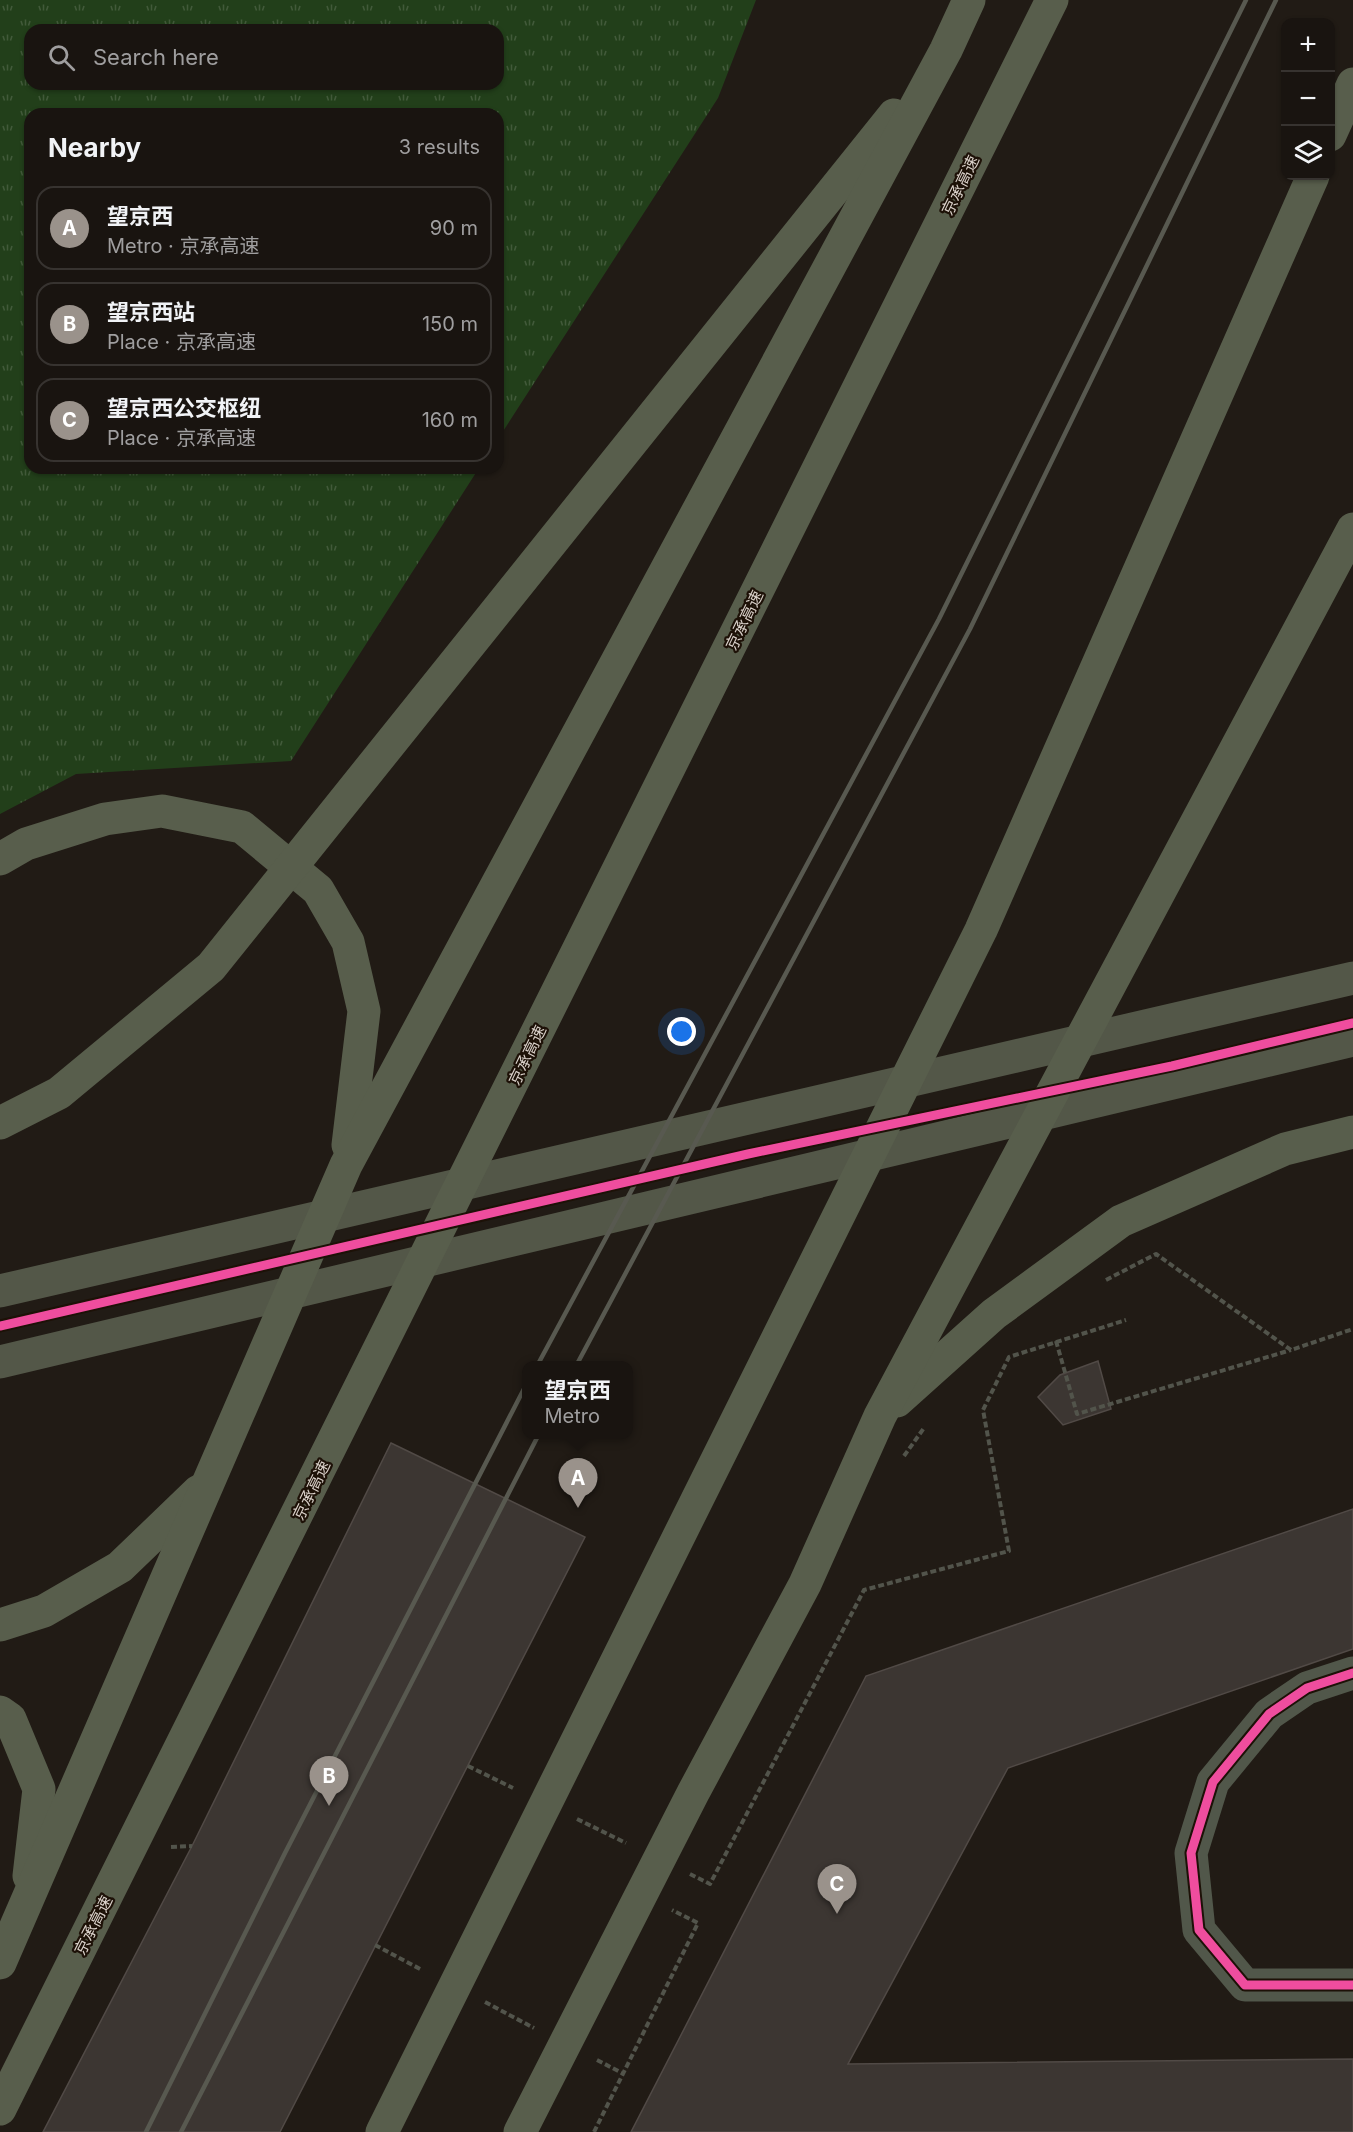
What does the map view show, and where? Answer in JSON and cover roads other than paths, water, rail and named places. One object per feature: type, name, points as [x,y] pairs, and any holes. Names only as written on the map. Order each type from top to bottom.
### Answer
[{"type":"highway","points":[[0,1963],[26,1908],[346,1165],[946,50],[969,0]]},
{"type":"highway","name":"京承高速","points":[[0,2109],[1052,0]]},
{"type":"highway","points":[[0,1122],[59,1093],[211,967],[946,50]]},
{"type":"highway","points":[[1334,126],[1353,84]]},
{"type":"highway","points":[[382,2132],[981,930],[1311,180]]},
{"type":"highway","points":[[520,2132],[693,1793],[805,1584],[880,1416],[1353,529]]},
{"type":"highway","points":[[0,859],[26,844],[105,819],[162,811],[242,827],[318,890],[348,942],[364,1011],[346,1165]]},
{"type":"highway","points":[[880,1416],[994,1314],[1121,1221],[1285,1149],[1353,1132]]},
{"type":"highway","points":[[0,1625],[44,1611],[120,1567],[209,1482]]},
{"type":"highway","points":[[0,1712],[10,1719],[39,1789],[26,1908]]},
{"type":"main road","points":[[0,1291],[1353,978]]},
{"type":"main road","points":[[0,1362],[1353,1040]]},
{"type":"street","points":[[1353,1673],[1307,1688],[1269,1714],[1213,1782],[1191,1853],[1199,1930],[1245,1985],[1353,1985]]},
{"type":"railway","points":[[540,1361],[939,619],[1246,0]]},
{"type":"railway","points":[[579,1361],[970,629],[1276,0]]},
{"type":"railway","points":[[146,2132],[285,1853],[522,1393]]},
{"type":"railway","points":[[181,2132],[536,1439]]},
{"type":"place","name":"望京西","points":[[578,1508]]},
{"type":"place","name":"望京西站","points":[[329,1806]]},
{"type":"place","name":"望京西公交枢纽","points":[[837,1914]]}]
